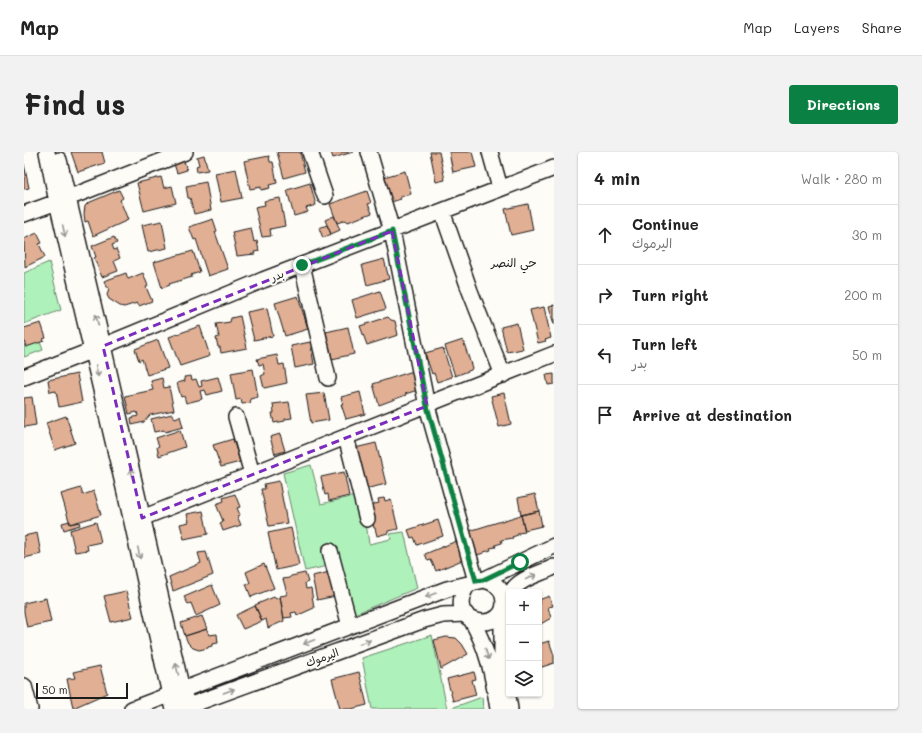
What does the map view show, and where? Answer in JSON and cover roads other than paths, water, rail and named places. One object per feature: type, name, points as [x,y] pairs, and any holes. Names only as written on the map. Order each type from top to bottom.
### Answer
[{"type":"street","points":[[47,152],[62,200],[98,349],[142,518],[179,702]]},
{"type":"street","points":[[57,152],[62,200]]},
{"type":"street","points":[[24,214],[185,152]]},
{"type":"street","points":[[310,152],[325,196]]},
{"type":"street","points":[[369,152],[392,231],[427,406],[476,581]]},
{"type":"street","points":[[490,152],[500,188]]},
{"type":"street","name":"بدر","points":[[24,377],[98,349],[302,265],[554,168]]},
{"type":"street","points":[[442,211],[470,291],[503,375]]},
{"type":"street","points":[[302,265],[328,378]]},
{"type":"street","points":[[98,349],[130,515],[179,702]]},
{"type":"street","points":[[142,518],[427,406],[554,354]]},
{"type":"street","points":[[236,417],[252,474]]},
{"type":"street","points":[[346,437],[367,519]]},
{"type":"street","points":[[132,709],[179,702],[350,626],[447,589],[476,581],[554,546]]},
{"type":"street","points":[[330,551],[350,626]]},
{"type":"street","points":[[513,589],[520,582],[554,568]]},
{"type":"street","points":[[498,709],[492,672],[484,644],[462,608],[462,595],[476,581],[490,581],[501,590],[506,600],[502,656],[510,709]]},
{"type":"street","points":[[468,617],[477,622],[484,623],[491,621],[506,600]]},
{"type":"street","name":"اليرموك","points":[[179,702],[443,614],[468,617]]},
{"type":"street","points":[[24,686],[30,709]]},
{"type":"district","name":"حي النصر","points":[[514,262]]}]
